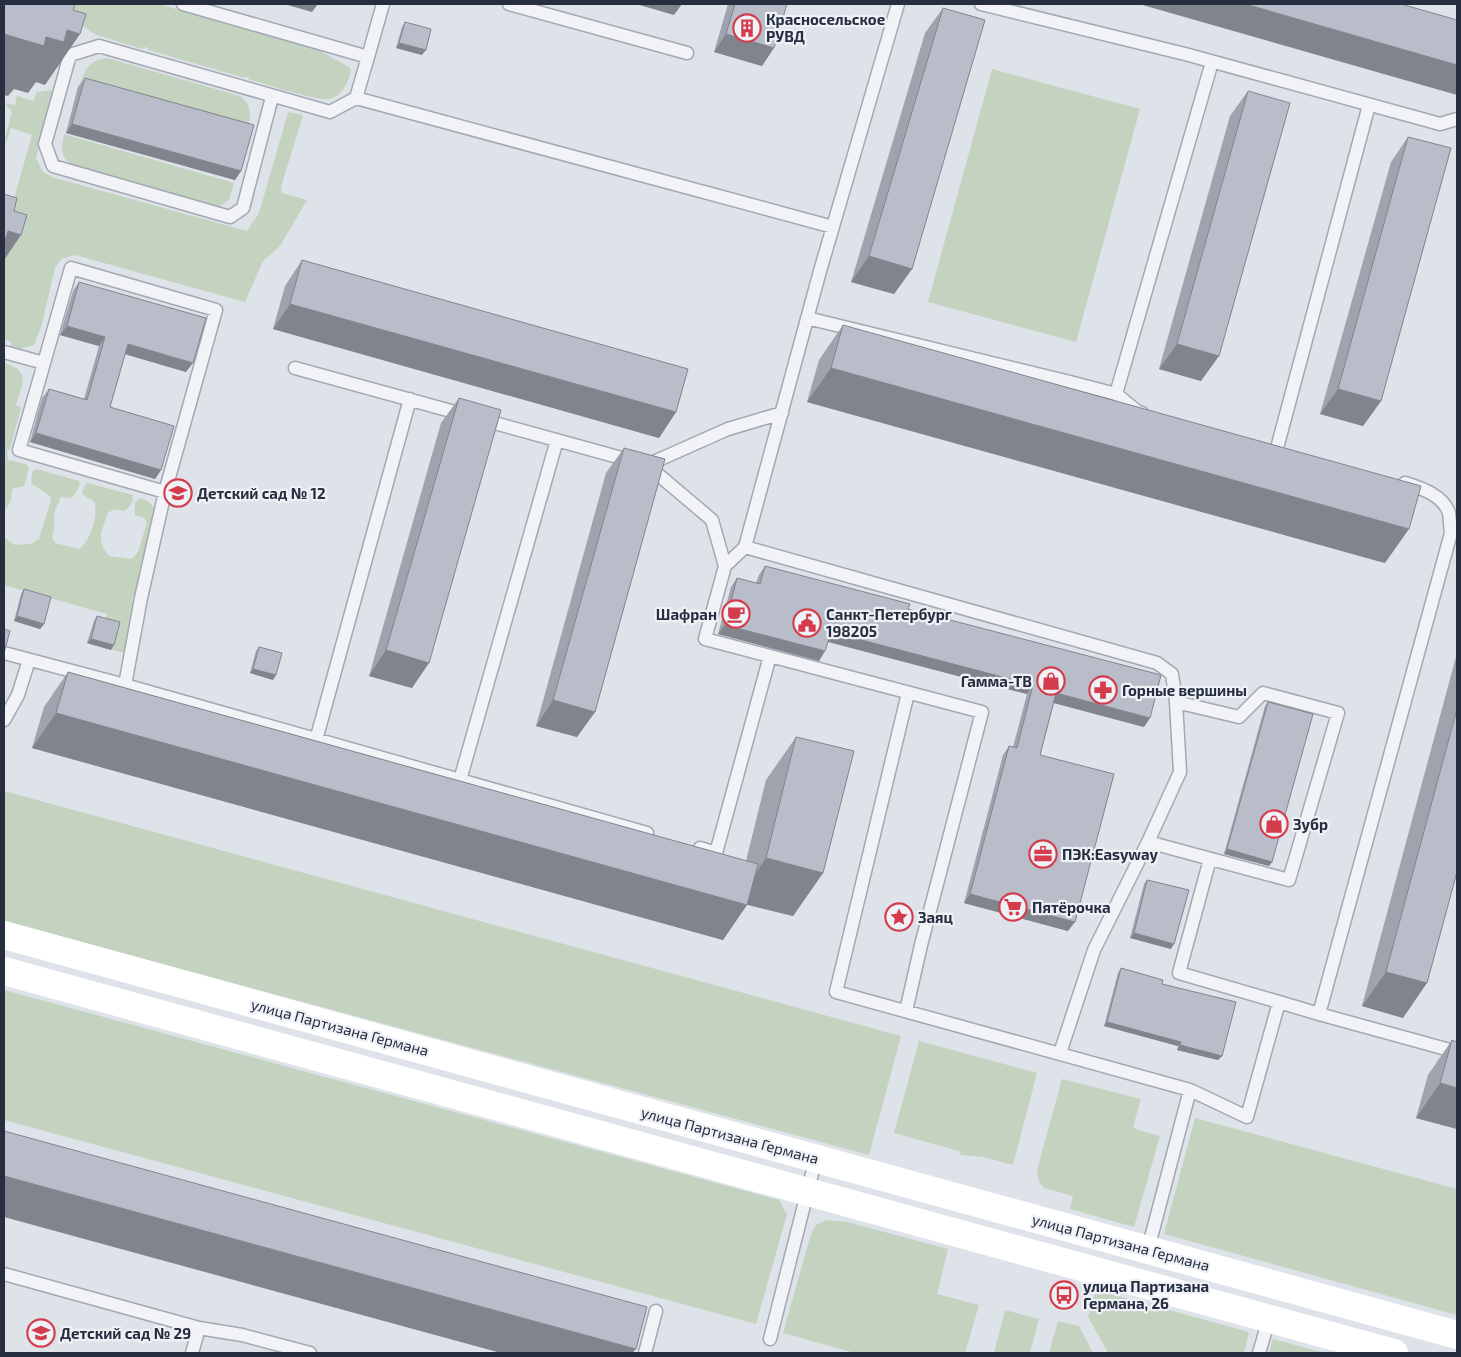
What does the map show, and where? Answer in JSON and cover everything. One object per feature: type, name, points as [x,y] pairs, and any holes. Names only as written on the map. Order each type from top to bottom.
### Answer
[{"type":"main road","name":"улица Партизана Германа","points":[[4,935],[1457,1335]]},
{"type":"main road","points":[[4,971],[1394,1353]]},
{"type":"lane","points":[[183,4],[368,57]]},
{"type":"lane","points":[[356,98],[384,4]]},
{"type":"lane","points":[[509,4],[687,53]]},
{"type":"lane","points":[[898,4],[807,318],[745,546],[726,566],[705,639],[982,712],[923,936],[906,1011]]},
{"type":"lane","points":[[982,4],[1212,62],[1440,124],[1457,120]]},
{"type":"lane","points":[[272,96],[243,208],[230,217],[53,166],[45,144],[70,55],[99,46],[330,112],[356,98],[833,227]]},
{"type":"lane","points":[[1116,394],[1212,62]]},
{"type":"lane","points":[[1277,448],[1369,105]]},
{"type":"lane","points":[[125,685],[141,598],[165,492],[216,310],[71,268],[19,450],[165,492]]},
{"type":"lane","points":[[807,318],[1116,394],[1138,412],[1156,417]]},
{"type":"lane","points":[[4,352],[44,363]]},
{"type":"lane","points":[[294,368],[647,465],[712,520],[726,566]]},
{"type":"lane","points":[[316,740],[410,399]]},
{"type":"lane","points":[[647,465],[728,429],[782,413]]},
{"type":"lane","points":[[460,780],[557,440]]},
{"type":"lane","points":[[1319,1014],[1453,546],[1448,512],[1439,498],[1420,488],[1392,480]]},
{"type":"lane","points":[[745,546],[1157,663],[1172,674],[1176,702],[1180,772],[1148,842],[1094,950],[1060,1053]]},
{"type":"lane","points":[[4,653],[125,685],[660,837]]},
{"type":"lane","points":[[688,845],[716,853],[770,656]]},
{"type":"lane","points":[[4,720],[18,695],[28,660]]},
{"type":"lane","points":[[908,693],[836,992],[1190,1090],[1247,1116],[1279,1002]]},
{"type":"lane","points":[[1148,842],[1289,880],[1338,712],[1264,693],[1239,717],[1176,702]]},
{"type":"lane","points":[[1210,859],[1179,973],[1457,1052]]},
{"type":"lane","points":[[1148,1249],[1190,1090]]},
{"type":"lane","points":[[770,1339],[816,1158]]},
{"type":"lane","points":[[4,1274],[199,1328],[242,1335],[310,1353]]},
{"type":"lane","points":[[645,1353],[656,1311]]},
{"type":"lane","points":[[1259,1353],[1269,1319]]},
{"type":"lane","points":[[192,1353],[199,1328]]},
{"type":"green space","points":[[37,4],[159,4],[320,51],[349,67],[351,70],[347,83],[341,92],[333,98],[322,99],[290,92],[248,79],[249,77],[245,78],[148,50],[148,48],[144,47],[143,49],[96,35],[74,20],[60,69],[48,62]]},
{"type":"green space","points":[[107,58],[240,96],[249,108],[248,132],[80,84],[92,63]]},
{"type":"green space","points":[[992,69],[1140,109],[1076,342],[928,302]]},
{"type":"green space","points":[[51,90],[55,92],[36,158],[43,172],[55,178],[247,231],[259,213],[287,116],[289,112],[303,115],[281,187],[282,193],[307,200],[280,246],[263,261],[245,302],[75,255],[61,259],[55,268],[42,324],[34,345],[19,349],[11,348],[11,341],[4,340],[4,251],[10,213],[32,135],[11,128],[6,143],[4,142],[12,112],[5,103],[15,105],[17,96],[33,101],[37,92]]},
{"type":"green space","points":[[64,134],[234,183],[229,200],[220,206],[214,205],[78,168],[68,162],[63,154]]},
{"type":"green space","points":[[4,363],[19,370],[23,379],[16,405],[21,408],[10,449],[7,451],[8,460],[26,464],[29,468],[24,486],[12,489],[11,500],[5,511],[4,510]]},
{"type":"green space","points":[[37,469],[79,481],[80,485],[72,498],[61,497],[54,513],[52,538],[55,543],[80,549],[88,539],[93,527],[95,502],[86,497],[82,491],[87,483],[133,495],[132,503],[124,511],[114,509],[108,513],[102,530],[101,540],[109,556],[132,559],[138,552],[147,523],[144,518],[135,515],[135,503],[139,498],[150,503],[157,513],[136,593],[132,599],[135,609],[125,653],[112,650],[117,626],[105,622],[107,614],[4,585],[4,529],[5,538],[15,545],[31,544],[39,539],[51,500],[50,496],[32,484],[33,471]]},
{"type":"green space","points":[[4,791],[901,1036],[869,1155],[4,921]]},
{"type":"green space","points":[[4,990],[779,1200],[787,1214],[756,1324],[4,1120]]},
{"type":"green space","points":[[919,1041],[1037,1073],[1013,1165],[983,1157],[961,1155],[959,1151],[894,1133]]},
{"type":"green space","points":[[1062,1079],[1141,1099],[1133,1127],[1160,1136],[1134,1227],[1070,1209],[1073,1196],[1044,1188],[1039,1182],[1037,1170]]},
{"type":"green space","points":[[1195,1118],[1457,1189],[1457,1315],[1164,1234]]},
{"type":"green space","points":[[827,1220],[847,1222],[948,1249],[937,1294],[979,1305],[965,1353],[855,1353],[783,1333],[811,1234],[816,1225]]},
{"type":"green space","points":[[1096,1290],[1249,1332],[1244,1353],[1108,1353],[1088,1317]]},
{"type":"green space","points":[[1005,1310],[1039,1319],[1030,1353],[994,1353]]},
{"type":"green space","points":[[1058,1321],[1079,1326],[1093,1353],[1049,1353]]},
{"type":"green space","points":[[1273,1339],[1325,1353],[1269,1353]]},
{"type":"building","points":[[4,4],[75,4],[73,10],[86,14],[80,34],[67,30],[64,42],[46,37],[44,46],[4,34]]},
{"type":"building","points":[[735,4],[787,4],[774,48],[726,34]]},
{"type":"building","points":[[1245,4],[1401,4],[1457,20],[1457,65]]},
{"type":"building","points":[[943,8],[985,20],[912,269],[869,256]]},
{"type":"building","points":[[405,22],[431,29],[426,50],[399,43]]},
{"type":"building","points":[[85,78],[254,125],[241,171],[72,124]]},
{"type":"building","points":[[1248,91],[1290,103],[1219,356],[1177,344]]},
{"type":"building","points":[[1408,137],[1451,148],[1381,401],[1338,389]]},
{"type":"building","points":[[4,194],[17,198],[14,211],[27,215],[21,235],[8,231],[4,243]]},
{"type":"building","points":[[302,260],[688,369],[676,412],[290,304]]},
{"type":"building","points":[[79,282],[206,318],[193,363],[128,344],[110,407],[174,426],[161,470],[36,433],[49,389],[87,400],[105,337],[67,326]]},
{"type":"building","points":[[843,325],[1421,486],[1409,529],[831,368]]},
{"type":"building","points":[[459,398],[501,410],[429,663],[386,650]]},
{"type":"building","points":[[624,448],[665,459],[595,712],[553,700]]},
{"type":"building","points":[[765,566],[910,604],[908,609],[1161,675],[1150,718],[1056,693],[1040,755],[1114,774],[1075,922],[970,894],[1009,746],[1017,748],[1033,685],[831,632],[825,651],[725,625],[737,578],[760,584]]},
{"type":"building","points":[[24,589],[51,597],[44,624],[17,616]]},
{"type":"building","points":[[97,616],[120,622],[114,645],[91,639]]},
{"type":"building","points":[[4,629],[10,631],[4,653]]},
{"type":"building","points":[[259,647],[282,653],[276,675],[253,669]]},
{"type":"building","points":[[68,672],[758,864],[747,905],[56,713]]},
{"type":"building","points":[[1268,702],[1313,714],[1272,862],[1227,849]]},
{"type":"building","points":[[1457,709],[1457,872],[1427,983],[1386,972]]},
{"type":"building","points":[[796,737],[854,751],[823,873],[766,858]]},
{"type":"building","points":[[1147,880],[1189,890],[1174,944],[1134,933]]},
{"type":"building","points":[[1121,968],[1163,980],[1162,984],[1236,1002],[1222,1056],[1180,1045],[1181,1042],[1107,1022]]},
{"type":"building","points":[[1452,1040],[1457,1042],[1457,1088],[1440,1083]]},
{"type":"building","points":[[4,1131],[647,1307],[636,1349],[4,1176]]},
{"type":"place","name":"Красносельское РУВД","points":[[747,28]]},
{"type":"place","name":"Детский сад № 12","points":[[178,493]]},
{"type":"place","name":"Шафран","points":[[736,614]]},
{"type":"place","name":"Санкт-Петербург 198205","points":[[807,623]]},
{"type":"place","name":"Гамма-ТВ","points":[[1051,681]]},
{"type":"place","name":"Горные вершины","points":[[1103,690]]},
{"type":"place","name":"Зубр","points":[[1274,824]]},
{"type":"place","name":"ПЭК:Easyway","points":[[1043,854]]},
{"type":"place","name":"Пятёрочка","points":[[1013,907]]},
{"type":"place","name":"Заяц","points":[[899,917]]},
{"type":"place","name":"улица Партизана Германа, 26","points":[[1064,1295]]},
{"type":"place","name":"Детский сад № 29","points":[[41,1333]]}]
